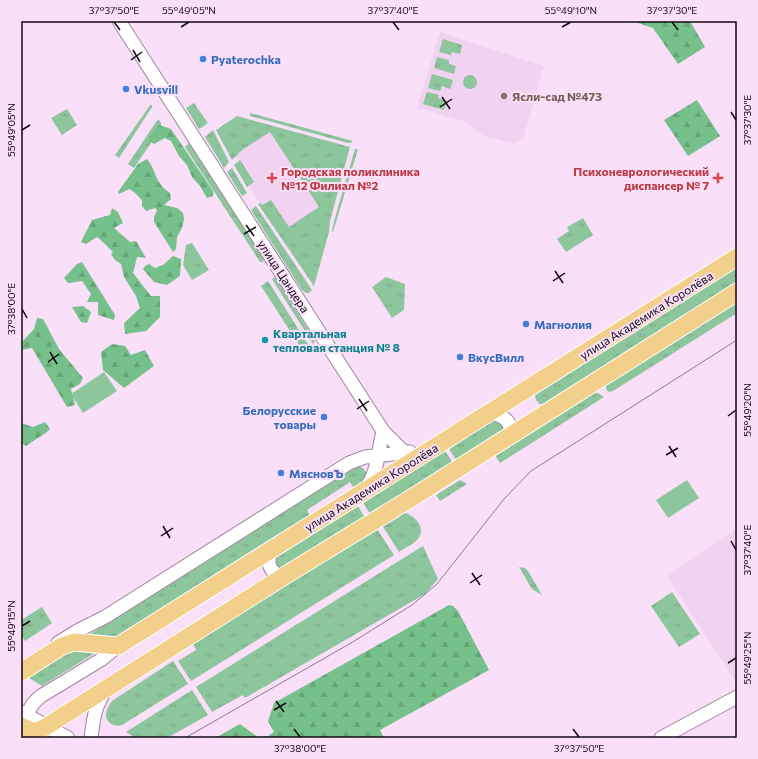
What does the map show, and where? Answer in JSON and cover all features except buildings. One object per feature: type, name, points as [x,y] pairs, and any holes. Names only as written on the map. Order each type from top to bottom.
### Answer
[{"type":"main road","name":"улица Академика Королёва","points":[[118,646],[737,257]]},
{"type":"main road","points":[[32,725],[113,684],[289,573],[382,517],[737,292]]},
{"type":"main road","points":[[21,672],[62,646],[74,642],[118,646]]},
{"type":"street","name":"улица Цандера","points":[[119,21],[382,431],[404,452]]},
{"type":"street","points":[[488,414],[499,414],[507,420],[510,430],[509,435],[505,439]]},
{"type":"street","points":[[358,495],[369,484],[375,471],[382,431]]},
{"type":"street","points":[[44,657],[66,637],[105,617],[349,464],[366,457],[377,455],[432,449]]},
{"type":"street","points":[[274,549],[269,558],[269,563],[274,573],[284,576],[289,573]]},
{"type":"street","name":"улица Академика Королёва","points":[[32,725],[30,708],[37,700],[102,659],[118,646]]},
{"type":"street","points":[[91,738],[97,705],[104,693],[113,684]]},
{"type":"street","points":[[661,738],[737,697]]},
{"type":"street","points":[[32,725],[68,738]]},
{"type":"shaded area","points":[[440,32],[544,66],[523,139],[515,144],[482,135],[466,122],[417,108]]},
{"type":"shaded area","name":"Городская поликлиника №12 Филиал №2","points":[[268,127],[325,214],[285,241],[238,170],[241,165],[232,151]]},
{"type":"shaded area","points":[[737,528],[737,677],[734,679],[667,576]]},
{"type":"green space","points":[[632,21],[690,21],[705,47],[678,64],[653,28]]},
{"type":"green space","points":[[443,39],[462,45],[460,54],[452,52],[451,55],[439,52]]},
{"type":"green space","points":[[437,57],[449,60],[449,64],[456,66],[454,74],[434,68]]},
{"type":"green space","points":[[432,74],[453,80],[450,89],[442,86],[440,91],[428,88]]},
{"type":"green space","points":[[467,75],[473,75],[477,79],[477,85],[473,89],[467,89],[463,85],[463,79]]},
{"type":"green space","points":[[427,92],[439,95],[438,98],[447,101],[444,110],[423,104]]},
{"type":"green space","points":[[697,100],[720,136],[688,156],[664,120]]},
{"type":"green space","points":[[194,103],[208,123],[199,129],[186,108]]},
{"type":"green space","points":[[151,104],[152,107],[119,158],[115,155]]},
{"type":"green space","points":[[67,109],[77,125],[62,135],[51,118]]},
{"type":"green space","points":[[250,113],[353,141],[348,143],[250,116]]},
{"type":"green space","points":[[237,116],[350,147],[314,286],[258,204],[261,203],[262,205],[271,200],[289,227],[319,207],[270,132],[242,150],[232,160],[216,130]]},
{"type":"green space","points":[[158,119],[161,123],[161,128],[134,168],[128,164]]},
{"type":"green space","points":[[159,125],[171,129],[213,191],[213,196],[207,198],[200,186],[192,177],[187,165],[179,156],[171,141],[165,138],[154,144],[149,141],[149,137]]},
{"type":"green space","points":[[213,130],[229,162],[224,168],[205,137]]},
{"type":"green space","points":[[189,143],[264,259],[263,262],[260,262],[185,147]]},
{"type":"green space","points":[[355,149],[358,149],[333,232],[334,221]]},
{"type":"green space","points":[[147,159],[158,181],[170,193],[171,199],[164,205],[177,208],[183,213],[184,219],[182,228],[177,237],[176,249],[173,252],[154,222],[154,217],[157,210],[155,208],[146,211],[142,206],[142,200],[129,189],[119,194],[118,192],[138,164]]},
{"type":"green space","points":[[240,160],[254,182],[247,187],[234,165]]},
{"type":"green space","points":[[232,168],[247,193],[242,196],[227,172]]},
{"type":"green space","points":[[256,206],[312,290],[309,293],[302,290],[251,210]]},
{"type":"green space","points":[[112,208],[118,212],[123,223],[114,228],[130,242],[136,241],[146,258],[137,257],[133,273],[151,296],[160,296],[160,317],[146,331],[125,334],[124,323],[140,308],[136,296],[124,277],[121,264],[115,260],[111,254],[113,252],[97,237],[86,244],[81,242],[92,220],[110,215]]},
{"type":"green space","points":[[583,218],[593,235],[566,252],[557,239],[569,231],[567,227]]},
{"type":"green space","points":[[192,243],[209,270],[192,280],[183,265],[186,245]]},
{"type":"green space","points":[[173,256],[181,259],[180,276],[167,285],[154,282],[143,269],[149,264],[155,268],[163,265]]},
{"type":"green space","points":[[82,262],[115,315],[114,320],[98,315],[98,302],[87,302],[91,294],[82,281],[68,283],[64,278],[77,264]]},
{"type":"green space","points":[[737,266],[737,283],[546,404],[540,404],[537,402],[535,396],[538,392]]},
{"type":"green space","points":[[275,277],[313,337],[315,341],[313,344],[272,279]]},
{"type":"green space","points":[[386,277],[405,284],[404,310],[392,318],[372,287]]},
{"type":"green space","points":[[268,281],[309,346],[303,351],[261,286]]},
{"type":"green space","points":[[737,301],[737,313],[613,391],[609,392],[607,390],[607,384]]},
{"type":"green space","points":[[83,306],[91,312],[87,323],[81,322],[72,307]]},
{"type":"green space","points":[[37,318],[43,319],[59,349],[83,378],[80,384],[71,389],[75,405],[67,407],[32,348],[21,350],[21,343],[34,329]]},
{"type":"green space","points":[[112,344],[125,346],[131,355],[145,350],[154,366],[124,388],[103,370],[101,352]]},
{"type":"green space","points":[[104,372],[117,391],[83,413],[71,394]]},
{"type":"green space","points":[[592,393],[598,393],[604,397],[500,463],[495,455]]},
{"type":"green space","points":[[493,420],[503,426],[503,432],[457,461],[449,449]]},
{"type":"green space","points":[[45,422],[50,429],[47,432],[26,446],[21,443],[21,423],[33,427]]},
{"type":"green space","points":[[445,451],[453,463],[370,514],[363,502]]},
{"type":"green space","points":[[358,466],[365,471],[368,476],[367,479],[355,490],[350,482],[307,510],[311,518],[116,639],[87,636],[351,469]]},
{"type":"green space","points":[[460,480],[467,484],[440,501],[436,495]]},
{"type":"green space","points":[[687,480],[699,498],[668,518],[656,500]]},
{"type":"green space","points":[[358,506],[365,518],[282,569],[276,566],[276,557]]},
{"type":"green space","points":[[406,513],[417,520],[421,528],[421,532],[417,540],[399,552],[382,525],[398,515]]},
{"type":"green space","points":[[377,529],[394,555],[191,681],[178,661],[196,650],[193,643]]},
{"type":"green space","points":[[423,546],[438,579],[425,594],[245,698],[243,695],[212,712],[196,687]]},
{"type":"green space","points":[[519,567],[525,568],[528,571],[542,595],[532,589]]},
{"type":"green space","points":[[672,592],[700,634],[679,647],[651,606]]},
{"type":"green space","points":[[449,605],[453,606],[458,611],[489,670],[380,730],[384,738],[259,738],[268,736],[274,732],[268,721],[274,703]]},
{"type":"green space","points":[[42,607],[52,623],[25,641],[21,634],[21,620]]},
{"type":"green space","points":[[101,649],[42,686],[26,676],[65,650]]},
{"type":"green space","points":[[173,661],[188,684],[122,725],[118,726],[109,722],[106,713],[112,701]]},
{"type":"green space","points":[[192,690],[208,715],[167,738],[136,738],[126,732]]},
{"type":"green space","points":[[240,724],[259,738],[215,738]]},
{"type":"tram line","points":[[185,738],[351,643],[412,605],[437,584],[504,499],[531,471],[737,340]]},
{"type":"place","name":"Pyaterochka","points":[[203,59]]},
{"type":"place","name":"Vkusvill","points":[[126,89]]},
{"type":"place","name":"Ясли-сад №473","points":[[504,96]]},
{"type":"place","name":"Городская поликлиника №12 Филиал №2","points":[[272,178]]},
{"type":"place","name":"Психоневрологический диспансер № 7","points":[[718,178]]},
{"type":"place","name":"Магнолия","points":[[526,324]]},
{"type":"place","name":"Квартальная тепловая станция № 8","points":[[265,340]]},
{"type":"place","name":"ВкусВилл","points":[[460,357]]},
{"type":"place","name":"Белорусские товары","points":[[324,417]]},
{"type":"place","name":"МясновЪ","points":[[281,473]]}]
